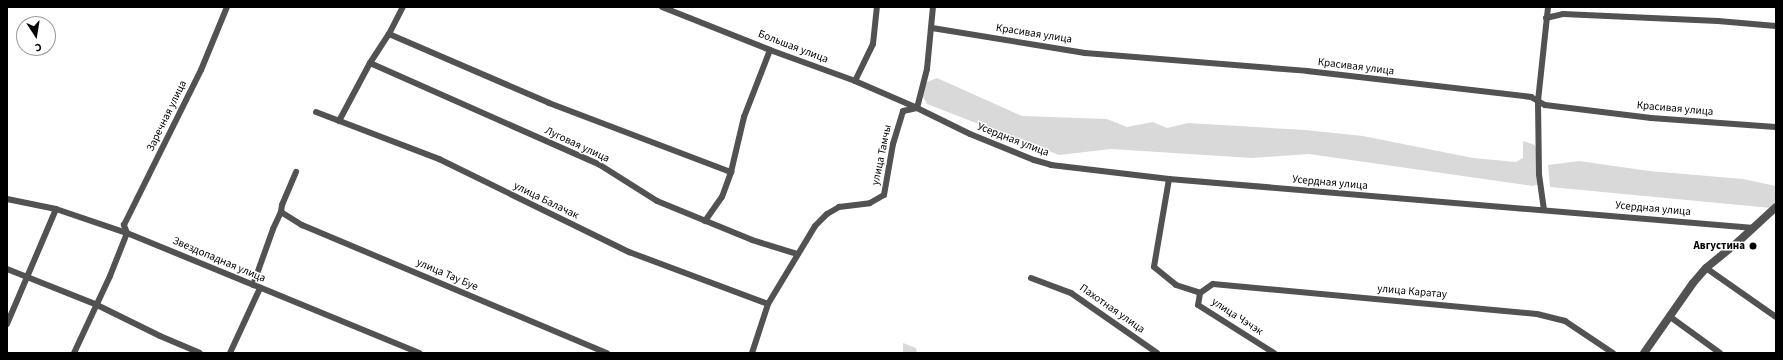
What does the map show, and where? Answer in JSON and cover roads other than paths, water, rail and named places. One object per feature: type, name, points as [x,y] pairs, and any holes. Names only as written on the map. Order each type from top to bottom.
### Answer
[{"type":"street","name":"Заречная улица","points":[[74,353],[95,304],[110,276],[127,233],[124,225],[201,70],[227,7]]},
{"type":"street","points":[[339,121],[370,63],[389,34],[403,7]]},
{"type":"street","name":"Большая улица","points":[[662,7],[770,50],[855,81],[917,108]]},
{"type":"street","points":[[855,81],[873,44],[877,7]]},
{"type":"street","points":[[917,108],[927,69],[933,7]]},
{"type":"street","points":[[1544,210],[1539,174],[1538,100],[1548,7]]},
{"type":"street","points":[[1546,18],[1563,14],[1718,21],[1776,26]]},
{"type":"street","name":"Красивая улица","points":[[932,28],[1085,53],[1307,71],[1531,97],[1545,105],[1651,118],[1776,127]]},
{"type":"street","points":[[389,34],[549,103],[731,172]]},
{"type":"street","points":[[705,220],[722,196],[731,172],[744,117],[770,50]]},
{"type":"street","name":"Луговая улица","points":[[370,63],[600,165],[657,201],[752,240],[797,254]]},
{"type":"street","name":"Усердная улица","points":[[917,108],[970,134],[1046,164],[1071,169],[1169,179],[1754,228]]},
{"type":"street","name":"улица Тамчы","points":[[752,353],[768,304],[815,226],[827,214],[840,207],[870,203],[884,195],[893,144],[903,111],[917,108]]},
{"type":"street","name":"улица Балачак","points":[[316,112],[439,159],[629,252],[768,304]]},
{"type":"street","points":[[253,285],[273,229],[281,212],[282,205],[296,172]]},
{"type":"street","points":[[1169,179],[1154,267],[1176,285],[1200,293]]},
{"type":"street","name":"Звездопадная улица","points":[[7,199],[56,209],[127,233],[419,353]]},
{"type":"street","points":[[1644,353],[1693,282],[1706,268],[1754,228],[1776,207]]},
{"type":"street","points":[[7,324],[56,209]]},
{"type":"street","name":"улица Тау Буе","points":[[281,212],[302,224],[607,353]]},
{"type":"street","points":[[1706,268],[1776,317]]},
{"type":"street","points":[[7,269],[26,278],[95,304],[160,336],[200,353]]},
{"type":"street","name":"Пахотная улица","points":[[1030,278],[1071,293],[1157,353]]},
{"type":"street","name":"улица Каратау","points":[[1200,293],[1213,284],[1537,314],[1565,321],[1613,353]]},
{"type":"street","points":[[230,353],[260,288]]},
{"type":"street","name":"улица Чэчэк","points":[[1200,293],[1198,304],[1274,353]]},
{"type":"street","points":[[1669,316],[1720,353]]},
{"type":"place","name":"Августина","points":[[1753,246]]}]
